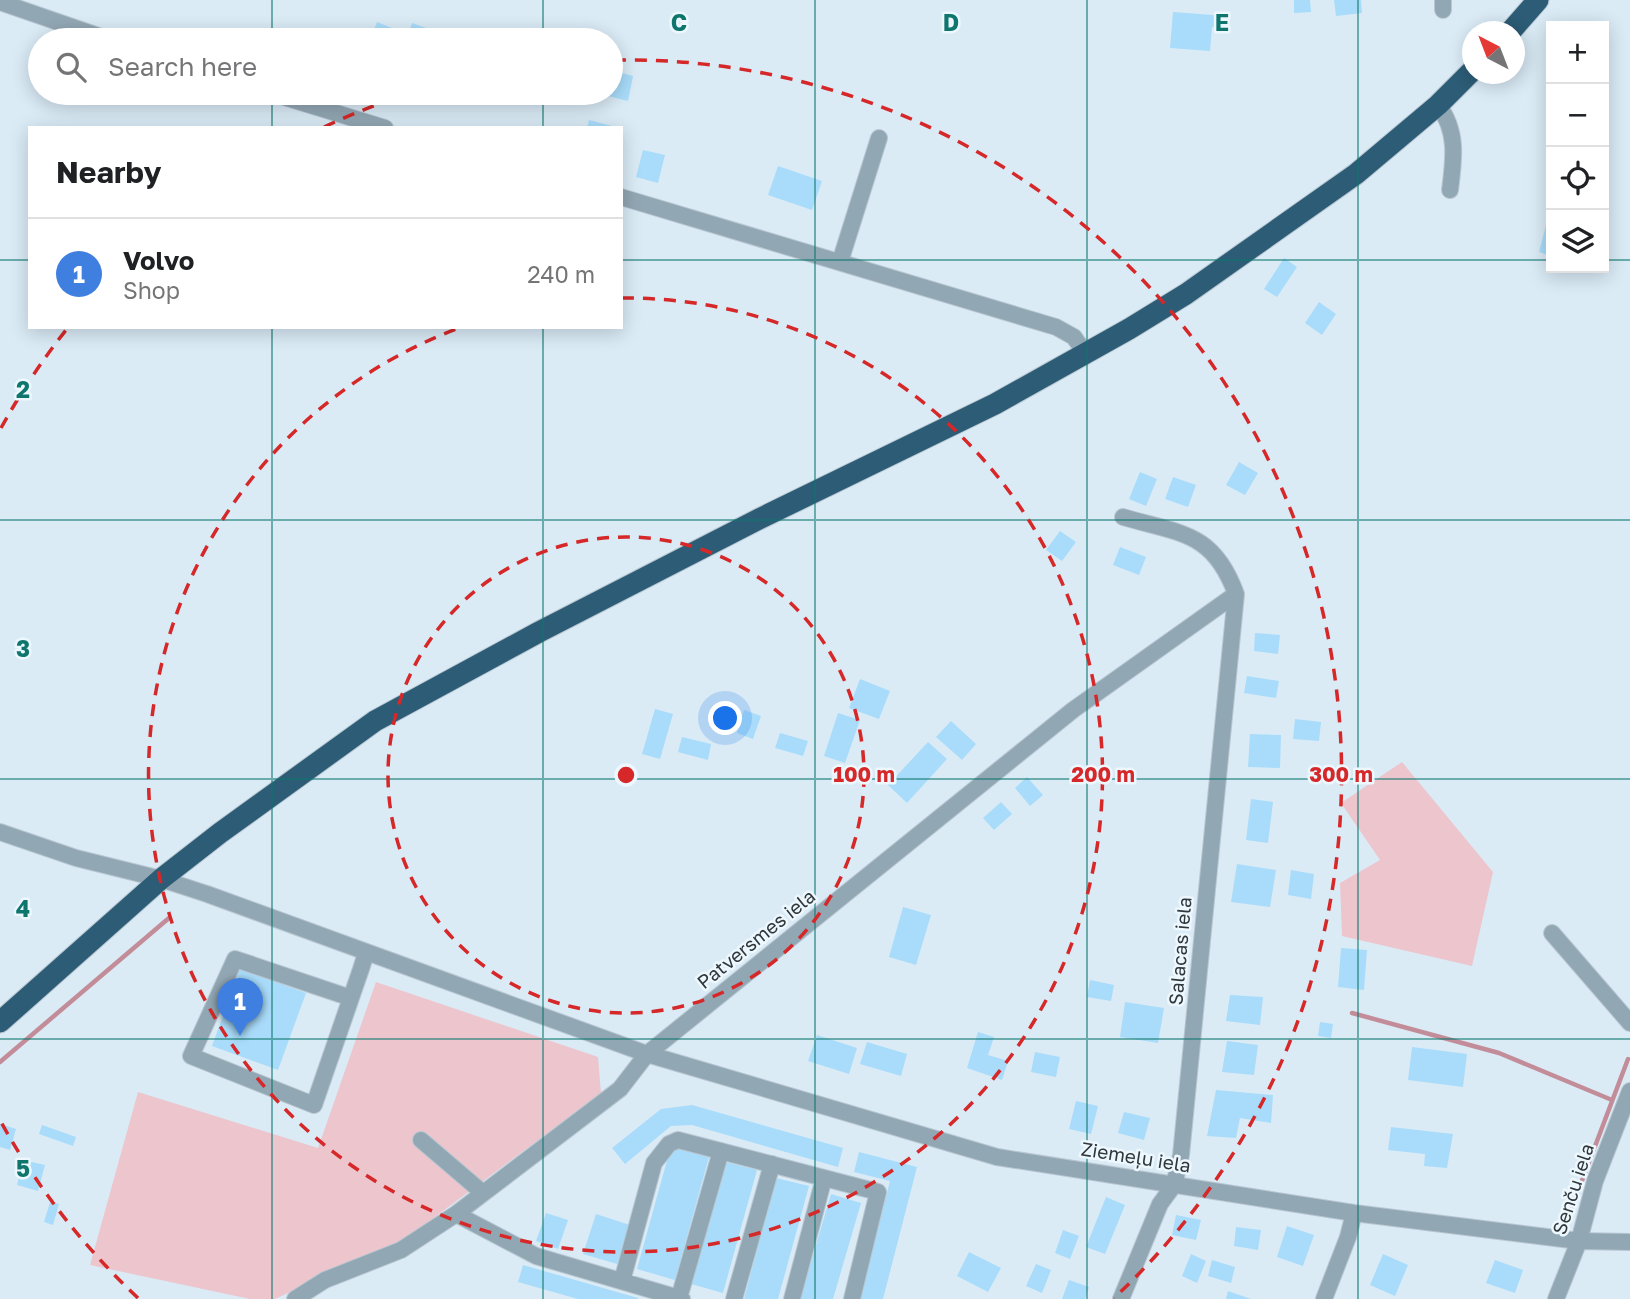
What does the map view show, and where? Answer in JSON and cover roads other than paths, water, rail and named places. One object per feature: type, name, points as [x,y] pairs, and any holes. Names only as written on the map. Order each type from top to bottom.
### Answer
[{"type":"highway","points":[[1520,21],[1538,0]]},
{"type":"highway","points":[[0,1022],[161,879],[375,721],[514,645],[759,519],[995,404],[1186,294],[1356,174],[1438,106],[1462,81]]},
{"type":"street","points":[[0,2],[75,28]]},
{"type":"street","points":[[310,105],[378,126]]},
{"type":"street","points":[[1438,106],[1448,118],[1455,150],[1450,190]]},
{"type":"street","points":[[840,262],[879,138]]},
{"type":"street","points":[[623,198],[1056,327],[1074,337],[1085,353]]},
{"type":"street","points":[[1123,517],[1194,537],[1227,569],[1236,594]]},
{"type":"street","name":"Patversmes iela","points":[[295,1299],[325,1280],[401,1250],[456,1214],[620,1089],[648,1054],[1073,710],[1236,594]]},
{"type":"street","name":"Salacas iela","points":[[1121,1299],[1160,1204],[1174,1185],[1181,1155],[1236,594]]},
{"type":"street","name":"Ziemeļu iela","points":[[0,832],[76,858],[161,879],[648,1054],[998,1157],[1354,1213],[1579,1241],[1630,1242]]},
{"type":"street","points":[[1552,933],[1630,1023]]},
{"type":"street","points":[[351,998],[235,959],[191,1056],[314,1105],[351,998],[366,953]]},
{"type":"street","name":"Senču iela","points":[[1556,1299],[1579,1241],[1595,1181],[1630,1091]]},
{"type":"street","points":[[421,1140],[483,1193]]},
{"type":"street","points":[[622,1282],[654,1163],[669,1144],[678,1140],[878,1192],[852,1299]]},
{"type":"street","points":[[456,1214],[536,1256],[680,1299],[721,1151]]},
{"type":"street","points":[[734,1299],[772,1164]]},
{"type":"street","points":[[792,1299],[824,1178]]},
{"type":"street","points":[[1324,1299],[1348,1237],[1354,1213]]},
{"type":"waterway","points":[[0,1062],[169,918]]},
{"type":"waterway","points":[[1352,1013],[1499,1053],[1612,1100]]},
{"type":"waterway","points":[[1566,1223],[1628,1059]]},
{"type":"place","name":"Volvo","points":[[240,1036]]}]
